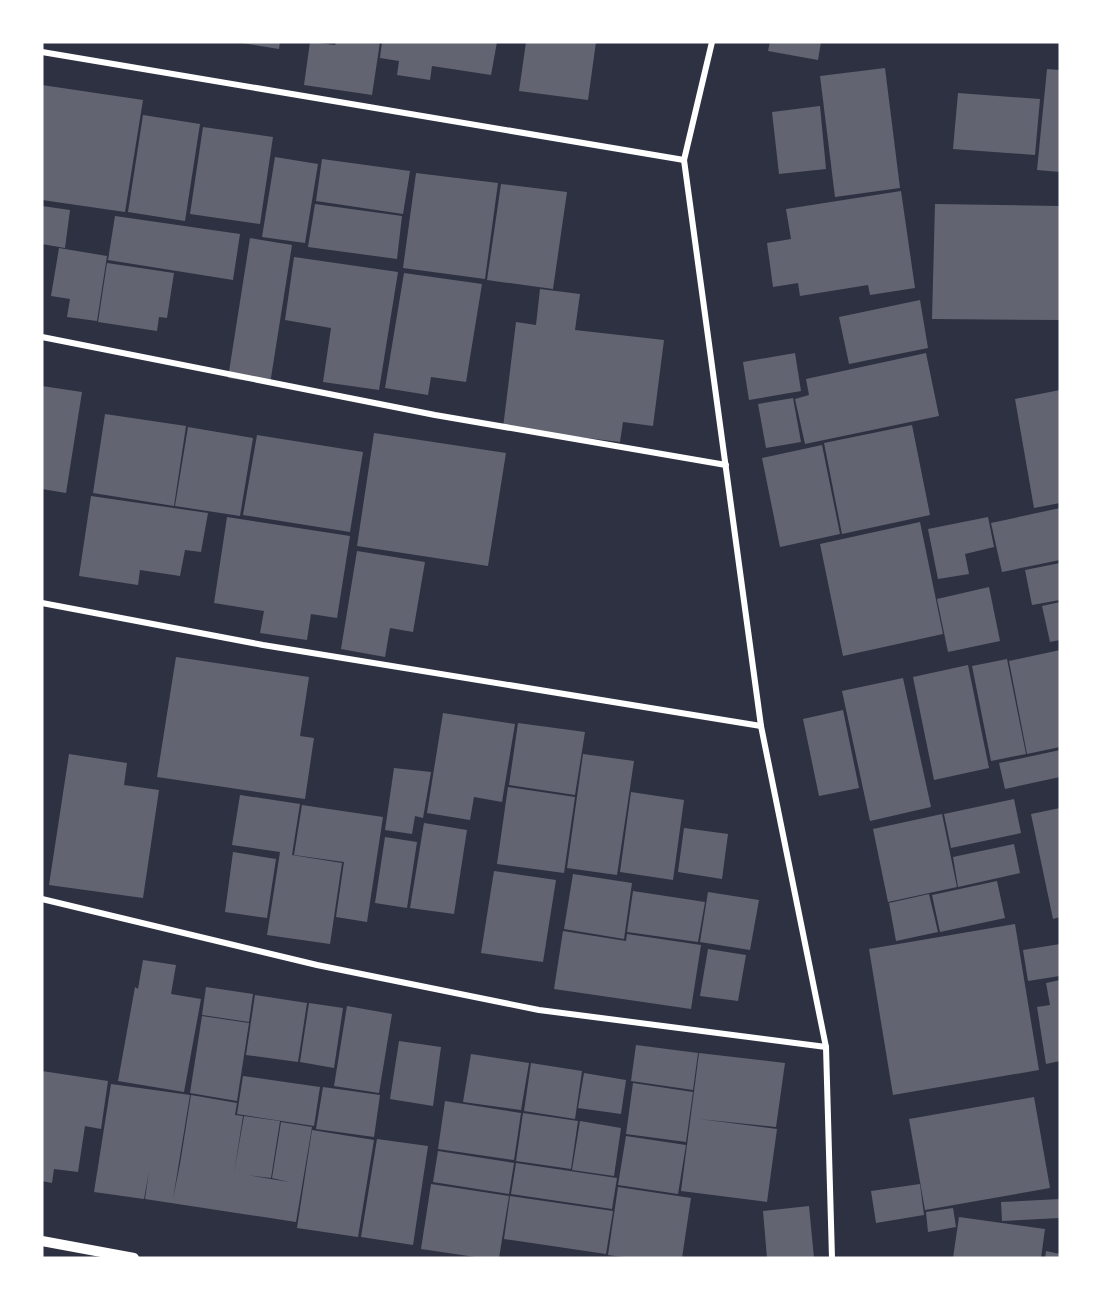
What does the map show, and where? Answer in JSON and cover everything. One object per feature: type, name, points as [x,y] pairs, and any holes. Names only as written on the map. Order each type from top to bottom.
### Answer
[{"type":"street","points":[[712,42],[684,160],[761,726],[826,1047],[832,1258]]},
{"type":"street","points":[[42,52],[684,160]]},
{"type":"street","points":[[42,337],[435,415],[726,465]]},
{"type":"street","points":[[42,603],[263,645],[761,726]]},
{"type":"street","points":[[42,899],[317,965],[539,1010],[826,1047]]},
{"type":"street","points":[[42,1241],[134,1258]]},
{"type":"building","points":[[242,42],[280,42],[279,49]]},
{"type":"building","points":[[310,42],[335,45],[336,42],[380,42],[372,95],[304,85]]},
{"type":"building","points":[[382,42],[497,42],[491,75],[432,66],[430,80],[397,75],[399,61],[380,58]]},
{"type":"building","points":[[526,42],[596,42],[588,100],[519,91]]},
{"type":"building","points":[[770,42],[821,42],[818,60],[768,51]]},
{"type":"building","points":[[885,68],[900,188],[835,197],[820,76]]},
{"type":"building","points":[[1047,69],[1060,70],[1060,172],[1037,170]]},
{"type":"building","points":[[42,85],[143,100],[125,212],[42,200]]},
{"type":"building","points":[[958,93],[1040,99],[1035,155],[953,149]]},
{"type":"building","points":[[820,106],[826,169],[779,174],[772,112]]},
{"type":"building","points":[[143,115],[200,124],[185,221],[128,212]]},
{"type":"building","points":[[203,127],[273,137],[260,224],[190,214]]},
{"type":"building","points":[[275,157],[318,164],[305,243],[262,237]]},
{"type":"building","points":[[322,159],[410,171],[403,214],[316,201]]},
{"type":"building","points":[[416,173],[498,183],[485,279],[403,268]]},
{"type":"building","points":[[501,184],[567,192],[553,289],[487,280]]},
{"type":"building","points":[[901,191],[915,288],[870,295],[868,285],[800,296],[798,283],[773,287],[767,243],[791,239],[786,209]]},
{"type":"building","points":[[315,204],[402,216],[397,259],[308,247]]},
{"type":"building","points":[[935,204],[1060,206],[1060,320],[932,319]]},
{"type":"building","points":[[42,206],[70,210],[65,248],[42,244]]},
{"type":"building","points":[[115,216],[240,234],[233,280],[108,260]]},
{"type":"building","points":[[250,238],[292,245],[270,384],[228,378]]},
{"type":"building","points":[[59,248],[107,256],[97,321],[67,317],[70,299],[51,296]]},
{"type":"building","points":[[294,257],[398,272],[379,390],[323,382],[331,328],[285,320]]},
{"type":"building","points":[[107,263],[174,273],[167,318],[159,317],[157,331],[98,322]]},
{"type":"building","points":[[404,273],[482,284],[466,382],[431,377],[428,395],[385,388]]},
{"type":"building","points":[[540,289],[580,294],[575,330],[664,340],[653,426],[623,422],[620,442],[503,428],[516,322],[536,325]]},
{"type":"building","points":[[920,300],[928,348],[849,364],[839,317]]},
{"type":"building","points":[[795,353],[801,391],[749,400],[743,362]]},
{"type":"building","points":[[926,353],[939,416],[805,444],[795,399],[809,395],[806,379]]},
{"type":"building","points":[[42,386],[82,392],[66,493],[42,489]]},
{"type":"building","points":[[1060,390],[1060,503],[1034,508],[1015,399]]},
{"type":"building","points":[[793,398],[801,442],[766,448],[758,404]]},
{"type":"building","points":[[105,414],[186,426],[174,506],[93,493]]},
{"type":"building","points":[[912,425],[930,515],[842,534],[824,443]]},
{"type":"building","points":[[188,427],[253,438],[240,516],[175,506]]},
{"type":"building","points":[[374,433],[506,453],[488,566],[357,546]]},
{"type":"building","points":[[257,435],[363,452],[350,532],[243,515]]},
{"type":"building","points":[[822,445],[840,534],[780,547],[762,458]]},
{"type":"building","points":[[91,496],[208,513],[201,552],[185,550],[180,576],[140,570],[138,585],[79,576]]},
{"type":"building","points":[[1060,508],[1060,560],[1002,572],[991,523]]},
{"type":"building","points":[[227,517],[350,536],[337,618],[311,614],[307,640],[260,633],[264,611],[214,603]]},
{"type":"building","points":[[988,517],[994,547],[965,554],[969,574],[938,579],[928,529]]},
{"type":"building","points":[[920,522],[943,634],[843,656],[820,544]]},
{"type":"building","points":[[357,551],[425,562],[413,632],[390,628],[385,657],[341,649]]},
{"type":"building","points":[[1060,563],[1060,600],[1032,605],[1025,570]]},
{"type":"building","points":[[989,587],[1000,641],[948,652],[937,599]]},
{"type":"building","points":[[1060,602],[1060,640],[1050,642],[1042,606]]},
{"type":"building","points":[[1060,650],[1060,747],[1027,754],[1009,661]]},
{"type":"building","points":[[176,657],[309,677],[300,736],[314,738],[305,799],[157,777]]},
{"type":"building","points":[[1007,659],[1026,754],[991,761],[972,666]]},
{"type":"building","points":[[968,665],[989,768],[934,780],[913,677]]},
{"type":"building","points":[[903,678],[931,807],[870,821],[842,691]]},
{"type":"building","points":[[843,710],[859,788],[819,796],[803,719]]},
{"type":"building","points":[[443,713],[515,724],[502,802],[474,797],[470,820],[427,813]]},
{"type":"building","points":[[518,723],[585,732],[575,795],[509,785]]},
{"type":"building","points":[[1060,750],[1060,777],[1005,789],[999,763]]},
{"type":"building","points":[[69,754],[127,763],[124,785],[159,790],[143,898],[49,885]]},
{"type":"building","points":[[583,754],[634,761],[617,875],[567,868]]},
{"type":"building","points":[[394,768],[431,772],[423,818],[415,816],[412,834],[385,830]]},
{"type":"building","points":[[508,787],[575,797],[564,873],[497,864]]},
{"type":"building","points":[[631,792],[684,800],[673,880],[620,872]]},
{"type":"building","points":[[240,795],[300,804],[292,855],[342,863],[330,944],[267,935],[280,852],[232,845]]},
{"type":"building","points":[[1014,799],[1021,833],[951,848],[944,814]]},
{"type":"building","points":[[302,805],[383,817],[367,922],[336,917],[344,862],[294,855]]},
{"type":"building","points":[[1060,808],[1060,917],[1053,919],[1031,814]]},
{"type":"building","points":[[942,814],[957,887],[888,902],[873,829]]},
{"type":"building","points":[[424,823],[467,830],[454,914],[410,908]]},
{"type":"building","points":[[684,828],[728,834],[722,879],[678,872]]},
{"type":"building","points":[[385,837],[417,842],[407,908],[375,903]]},
{"type":"building","points":[[1014,844],[1020,873],[958,887],[953,857]]},
{"type":"building","points":[[233,852],[276,859],[267,918],[225,912]]},
{"type":"building","points":[[494,871],[556,880],[543,962],[481,953]]},
{"type":"building","points":[[573,874],[632,883],[624,939],[564,929]]},
{"type":"building","points":[[997,881],[1005,918],[940,932],[932,895]]},
{"type":"building","points":[[633,891],[705,902],[698,942],[627,932]]},
{"type":"building","points":[[708,892],[759,900],[750,950],[700,942]]},
{"type":"building","points":[[929,894],[938,932],[896,941],[889,903]]},
{"type":"building","points":[[1015,924],[1039,1070],[893,1095],[869,949]]},
{"type":"building","points":[[563,931],[626,941],[627,934],[701,945],[691,1009],[554,989]]},
{"type":"building","points":[[1060,944],[1060,976],[1028,981],[1023,950]]},
{"type":"building","points":[[708,949],[746,955],[738,1001],[700,996]]},
{"type":"building","points":[[143,960],[176,965],[171,994],[201,999],[184,1092],[118,1081],[135,987],[138,989]]},
{"type":"building","points":[[1060,980],[1060,1061],[1046,1064],[1037,1007],[1050,1005],[1046,983]]},
{"type":"building","points":[[206,987],[253,994],[249,1022],[202,1015]]},
{"type":"building","points":[[255,995],[307,1003],[298,1062],[246,1055]]},
{"type":"building","points":[[309,1003],[343,1008],[334,1068],[300,1062]]},
{"type":"building","points":[[347,1006],[392,1014],[379,1093],[334,1086]]},
{"type":"building","points":[[202,1016],[249,1023],[237,1101],[190,1093]]},
{"type":"building","points":[[399,1041],[441,1047],[433,1106],[390,1099]]},
{"type":"building","points":[[636,1045],[698,1053],[693,1090],[631,1081]]},
{"type":"building","points":[[699,1053],[785,1063],[776,1127],[699,1119],[777,1129],[767,1202],[681,1191]]},
{"type":"building","points":[[471,1054],[529,1063],[521,1110],[463,1102]]},
{"type":"building","points":[[531,1063],[582,1071],[575,1119],[524,1111]]},
{"type":"building","points":[[42,1071],[108,1081],[101,1129],[85,1126],[78,1172],[54,1169],[52,1183],[42,1181]]},
{"type":"building","points":[[584,1073],[626,1080],[621,1114],[578,1108]]},
{"type":"building","points":[[243,1076],[320,1087],[314,1126],[237,1114]]},
{"type":"building","points":[[633,1083],[693,1092],[686,1142],[626,1134]]},
{"type":"building","points":[[111,1084],[190,1095],[173,1199],[191,1095],[237,1103],[235,1115],[243,1116],[234,1173],[244,1116],[280,1121],[271,1178],[247,1175],[289,1182],[272,1178],[281,1122],[312,1127],[296,1222],[145,1199],[149,1171],[144,1199],[94,1192]]},
{"type":"building","points":[[323,1087],[380,1095],[374,1137],[316,1129]]},
{"type":"building","points":[[1034,1097],[1050,1188],[925,1210],[909,1119]]},
{"type":"building","points":[[445,1101],[521,1113],[514,1160],[438,1149]]},
{"type":"building","points":[[523,1113],[578,1121],[571,1169],[516,1161]]},
{"type":"building","points":[[580,1121],[621,1128],[614,1176],[572,1170]]},
{"type":"building","points":[[312,1130],[374,1140],[358,1237],[297,1228]]},
{"type":"building","points":[[626,1136],[686,1145],[678,1194],[618,1185]]},
{"type":"building","points":[[377,1139],[428,1146],[413,1245],[361,1237]]},
{"type":"building","points":[[438,1151],[514,1163],[509,1194],[433,1182]]},
{"type":"building","points":[[516,1163],[617,1178],[612,1209],[511,1194]]},
{"type":"building","points":[[431,1184],[509,1196],[499,1258],[482,1258],[421,1249]]},
{"type":"building","points":[[920,1184],[924,1215],[876,1223],[871,1191]]},
{"type":"building","points":[[618,1187],[691,1198],[682,1258],[630,1258],[608,1255]]},
{"type":"building","points":[[510,1196],[613,1211],[606,1254],[504,1239]]},
{"type":"building","points":[[1060,1199],[1060,1218],[1002,1221],[1001,1202]]},
{"type":"building","points":[[809,1206],[814,1258],[767,1258],[763,1211]]},
{"type":"building","points":[[953,1208],[956,1227],[928,1232],[926,1212]]},
{"type":"building","points":[[959,1217],[1045,1229],[1041,1258],[953,1258]]},
{"type":"building","points":[[1046,1251],[1060,1254],[1060,1258],[1045,1258]]}]
